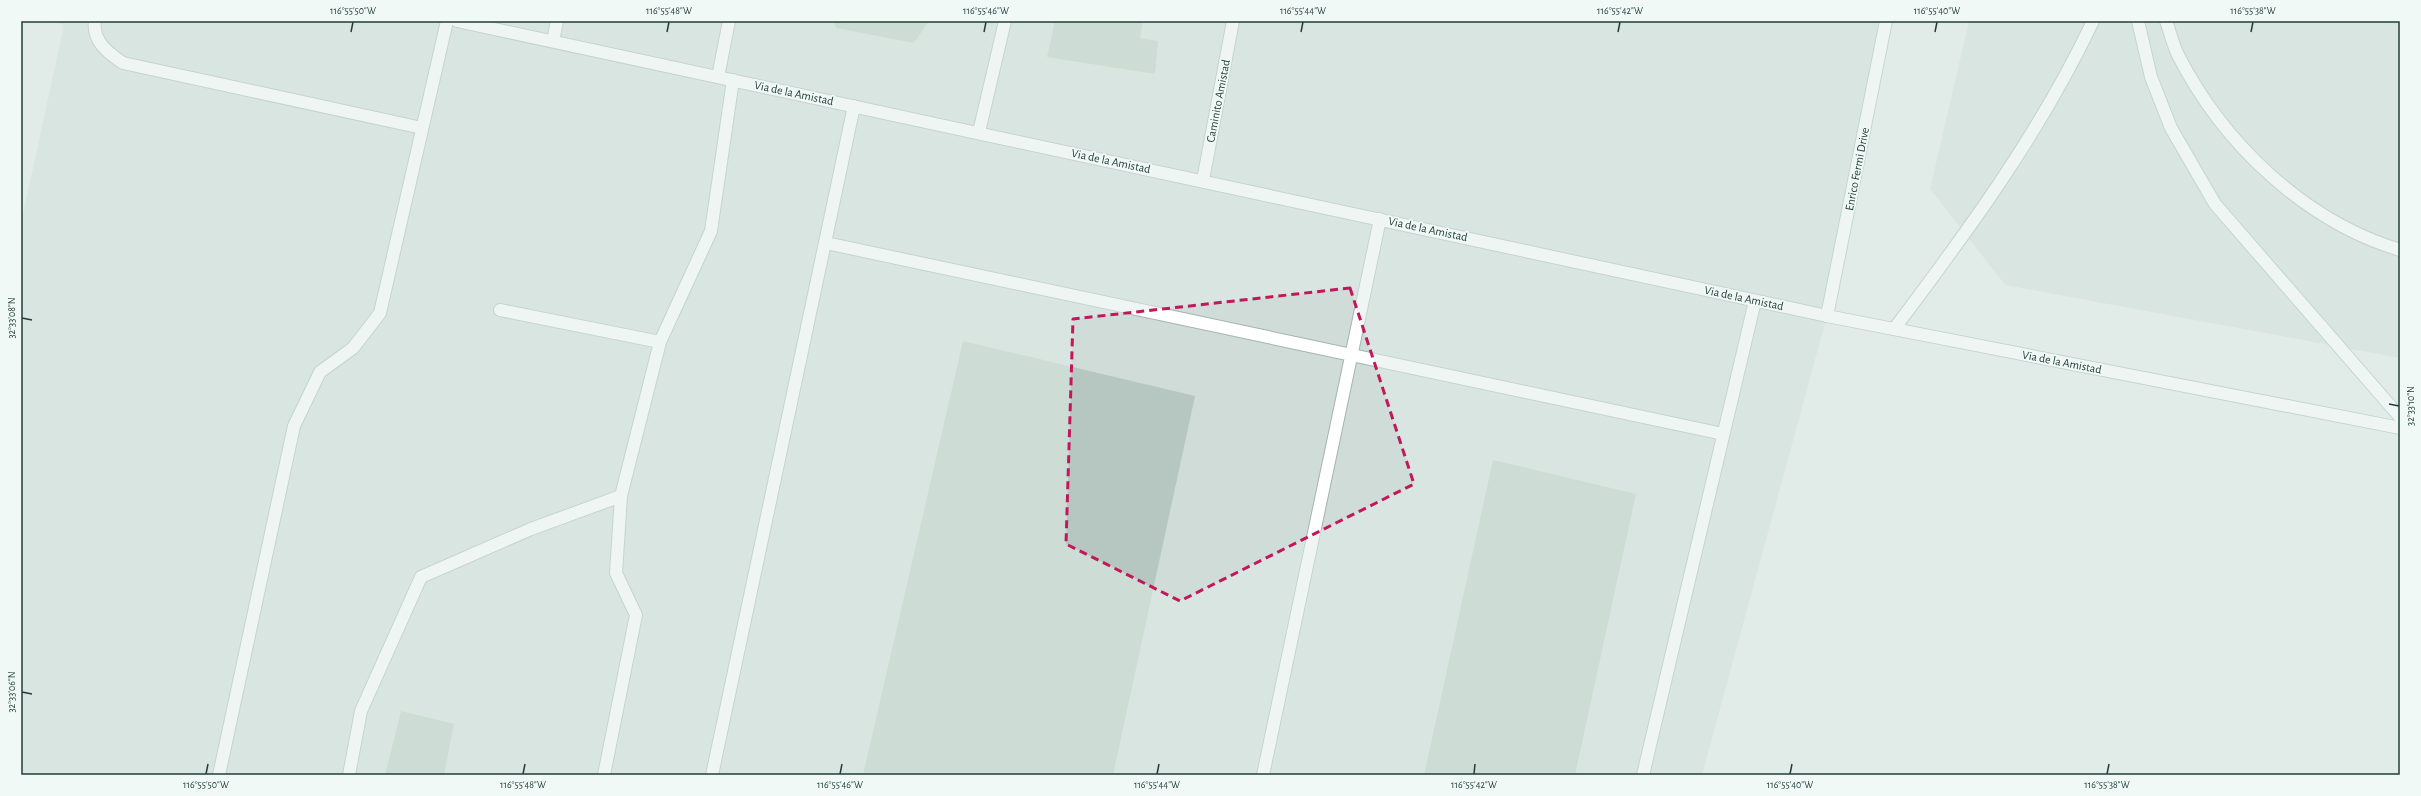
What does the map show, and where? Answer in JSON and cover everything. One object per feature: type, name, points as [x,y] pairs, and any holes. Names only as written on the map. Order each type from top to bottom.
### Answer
[{"type":"street","points":[[95,21],[94,30],[105,51],[123,63],[422,128]]},
{"type":"street","points":[[219,775],[294,426],[320,372],[353,348],[380,314],[447,21]]},
{"type":"street","name":"Via de la Amistad","points":[[457,21],[1202,180],[1755,301],[2400,428]]},
{"type":"street","points":[[553,41],[557,21]]},
{"type":"street","points":[[718,77],[729,21]]},
{"type":"street","points":[[979,132],[1005,21]]},
{"type":"street","name":"Caminito Amistad","points":[[1202,180],[1233,21]]},
{"type":"street","name":"Enrico Fermi Drive","points":[[1827,316],[1886,21]]},
{"type":"street","points":[[1894,329],[1955,249],[2005,177],[2065,78],[2092,21]]},
{"type":"street","points":[[2138,21],[2150,77],[2171,128],[2215,204],[2324,327],[2400,417]]},
{"type":"street","points":[[2166,21],[2178,54],[2209,106],[2237,142],[2268,173],[2307,203],[2334,220],[2364,236],[2400,250]]},
{"type":"street","points":[[604,775],[636,615],[616,573],[621,496],[660,342],[711,231],[733,80]]},
{"type":"street","points":[[712,775],[854,106]]},
{"type":"street","points":[[1263,775],[1380,219]]},
{"type":"street","points":[[826,242],[1723,434]]},
{"type":"street","points":[[1642,775],[1755,301]]},
{"type":"street","points":[[500,310],[660,342]]},
{"type":"street","points":[[349,775],[362,711],[421,577],[531,529],[621,496]]},
{"type":"highlighted area","points":[[1350,288],[1414,484],[1180,601],[1066,544],[1073,319]]},
{"type":"shaded area","points":[[48,21],[1885,21],[1827,316],[1702,775],[21,775],[21,223],[64,25]]},
{"type":"shaded area","points":[[1969,21],[2400,21],[2400,358],[2005,285],[1930,189]]},
{"type":"building","points":[[834,21],[929,21],[914,43],[836,28]]},
{"type":"building","points":[[1055,21],[1143,21],[1140,38],[1158,41],[1155,74],[1047,57]]},
{"type":"building","points":[[963,341],[1195,396],[1113,775],[863,775]]},
{"type":"building","points":[[1493,460],[1636,494],[1575,775],[1424,775]]},
{"type":"building","points":[[401,711],[454,724],[444,775],[385,775]]}]
